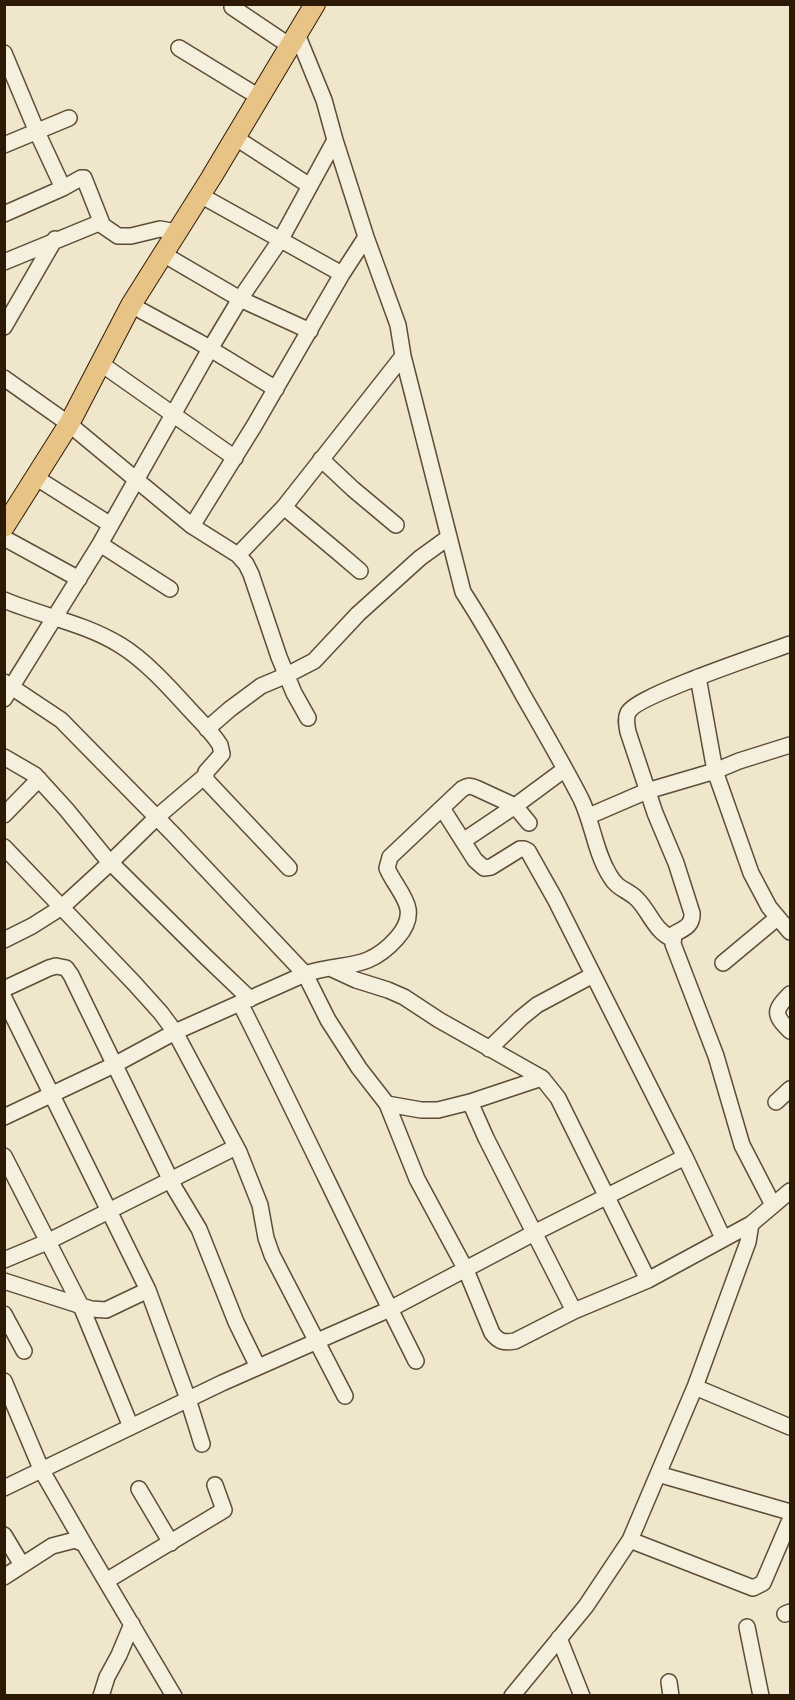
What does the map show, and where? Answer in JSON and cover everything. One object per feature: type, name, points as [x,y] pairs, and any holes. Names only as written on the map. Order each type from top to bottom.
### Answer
[{"type":"main road","points":[[4,527],[69,424],[131,305],[236,138],[315,4]]},
{"type":"street","points":[[232,7],[293,40],[324,100],[366,237],[398,325],[402,356],[463,592],[483,622],[565,769],[589,816],[594,839],[610,877],[620,888],[635,896],[661,932],[673,939]]},
{"type":"street","points":[[179,48],[259,98]]},
{"type":"street","points":[[6,62],[63,188]]},
{"type":"street","points":[[4,145],[69,118]]},
{"type":"street","points":[[236,138],[310,186]]},
{"type":"street","points":[[335,141],[281,238],[210,349],[100,544],[7,689],[61,720],[255,919],[304,974],[328,1020],[359,1068],[387,1104],[417,1179],[465,1270],[492,1333],[498,1340],[505,1343],[514,1341],[574,1311],[648,1280],[751,1224],[790,1191]]},
{"type":"street","points":[[4,214],[84,178],[99,223]]},
{"type":"street","points":[[201,195],[342,274]]},
{"type":"street","points":[[99,223],[118,236],[131,236],[160,229],[177,232]]},
{"type":"street","points":[[4,262],[99,223]]},
{"type":"street","points":[[192,526],[366,237]]},
{"type":"street","points":[[4,327],[56,240]]},
{"type":"street","points":[[163,254],[240,299],[310,331]]},
{"type":"street","points":[[131,305],[276,389]]},
{"type":"street","points":[[238,555],[284,507],[402,356]]},
{"type":"street","points":[[100,363],[235,458]]},
{"type":"street","points":[[4,378],[69,424],[192,526],[238,555],[251,574],[294,693],[308,718]]},
{"type":"street","points":[[321,459],[396,525]]},
{"type":"street","points":[[35,477],[111,525]]},
{"type":"street","points":[[284,507],[360,571]]},
{"type":"street","points":[[207,729],[230,708],[261,686],[314,661],[358,614],[420,558],[449,537]]},
{"type":"street","points":[[4,538],[79,579]]},
{"type":"street","points":[[100,544],[170,589]]},
{"type":"street","points":[[4,600],[55,617],[130,651],[174,692],[220,744],[222,750],[222,754],[205,776],[157,817],[62,907],[4,940]]},
{"type":"street","points":[[773,1205],[742,1145],[716,1056],[673,944],[674,934],[689,925],[692,913],[676,863],[647,791],[626,722],[628,713],[634,706],[646,699],[698,677],[790,644]]},
{"type":"street","points":[[698,677],[715,771],[751,873],[777,918],[790,932]]},
{"type":"street","points":[[589,816],[647,791],[790,745]]},
{"type":"street","points":[[4,757],[39,779],[111,862],[205,956],[245,1001],[295,1111],[416,1361]]},
{"type":"street","points":[[463,842],[565,769]]},
{"type":"street","points":[[205,776],[206,780],[289,867]]},
{"type":"street","points":[[4,815],[39,779]]},
{"type":"street","points":[[4,1117],[114,1065],[175,1032],[304,974],[372,960],[388,949],[404,931],[408,919],[408,907],[389,873],[387,863],[390,857],[462,789],[471,786],[515,806],[529,823]]},
{"type":"street","points":[[442,808],[475,860],[484,868],[491,867],[520,849],[528,851],[555,899],[723,1238]]},
{"type":"street","points":[[4,847],[134,982],[175,1032],[236,1147],[260,1205],[266,1239],[272,1255],[345,1396]]},
{"type":"street","points":[[723,963],[777,918]]},
{"type":"street","points":[[4,989],[49,968],[56,966],[66,968],[171,1179],[199,1229],[236,1322],[258,1367]]},
{"type":"street","points":[[330,968],[404,997],[439,1020],[542,1078],[558,1098],[648,1280]]},
{"type":"street","points":[[489,1049],[537,1005],[593,975]]},
{"type":"street","points":[[790,994],[777,1012],[778,1019],[790,1031]]},
{"type":"street","points":[[4,998],[148,1290],[202,1444]]},
{"type":"street","points":[[387,1104],[421,1110],[438,1110],[542,1078]]},
{"type":"street","points":[[776,1102],[790,1089]]},
{"type":"street","points":[[470,1102],[574,1311]]},
{"type":"street","points":[[4,1260],[47,1242],[236,1147]]},
{"type":"street","points":[[4,1156],[81,1306],[131,1427]]},
{"type":"street","points":[[4,1488],[188,1399],[390,1309],[534,1233],[685,1158]]},
{"type":"street","points":[[512,1695],[586,1606],[630,1540],[695,1387],[748,1242],[751,1224]]},
{"type":"street","points":[[4,1281],[91,1309],[106,1310],[148,1290]]},
{"type":"street","points":[[4,1314],[24,1351]]},
{"type":"street","points":[[4,1381],[42,1471],[174,1695]]},
{"type":"street","points":[[695,1387],[790,1427]]},
{"type":"street","points":[[658,1474],[790,1512]]},
{"type":"street","points":[[106,1581],[224,1510],[215,1485]]},
{"type":"street","points":[[139,1489],[171,1543]]},
{"type":"street","points":[[630,1540],[753,1588],[763,1583],[790,1520]]},
{"type":"street","points":[[4,1535],[22,1564]]},
{"type":"street","points":[[4,1577],[52,1546],[75,1540],[84,1544]]},
{"type":"street","points":[[101,1695],[132,1624]]},
{"type":"street","points":[[747,1627],[760,1695]]},
{"type":"street","points":[[559,1638],[582,1695]]}]
